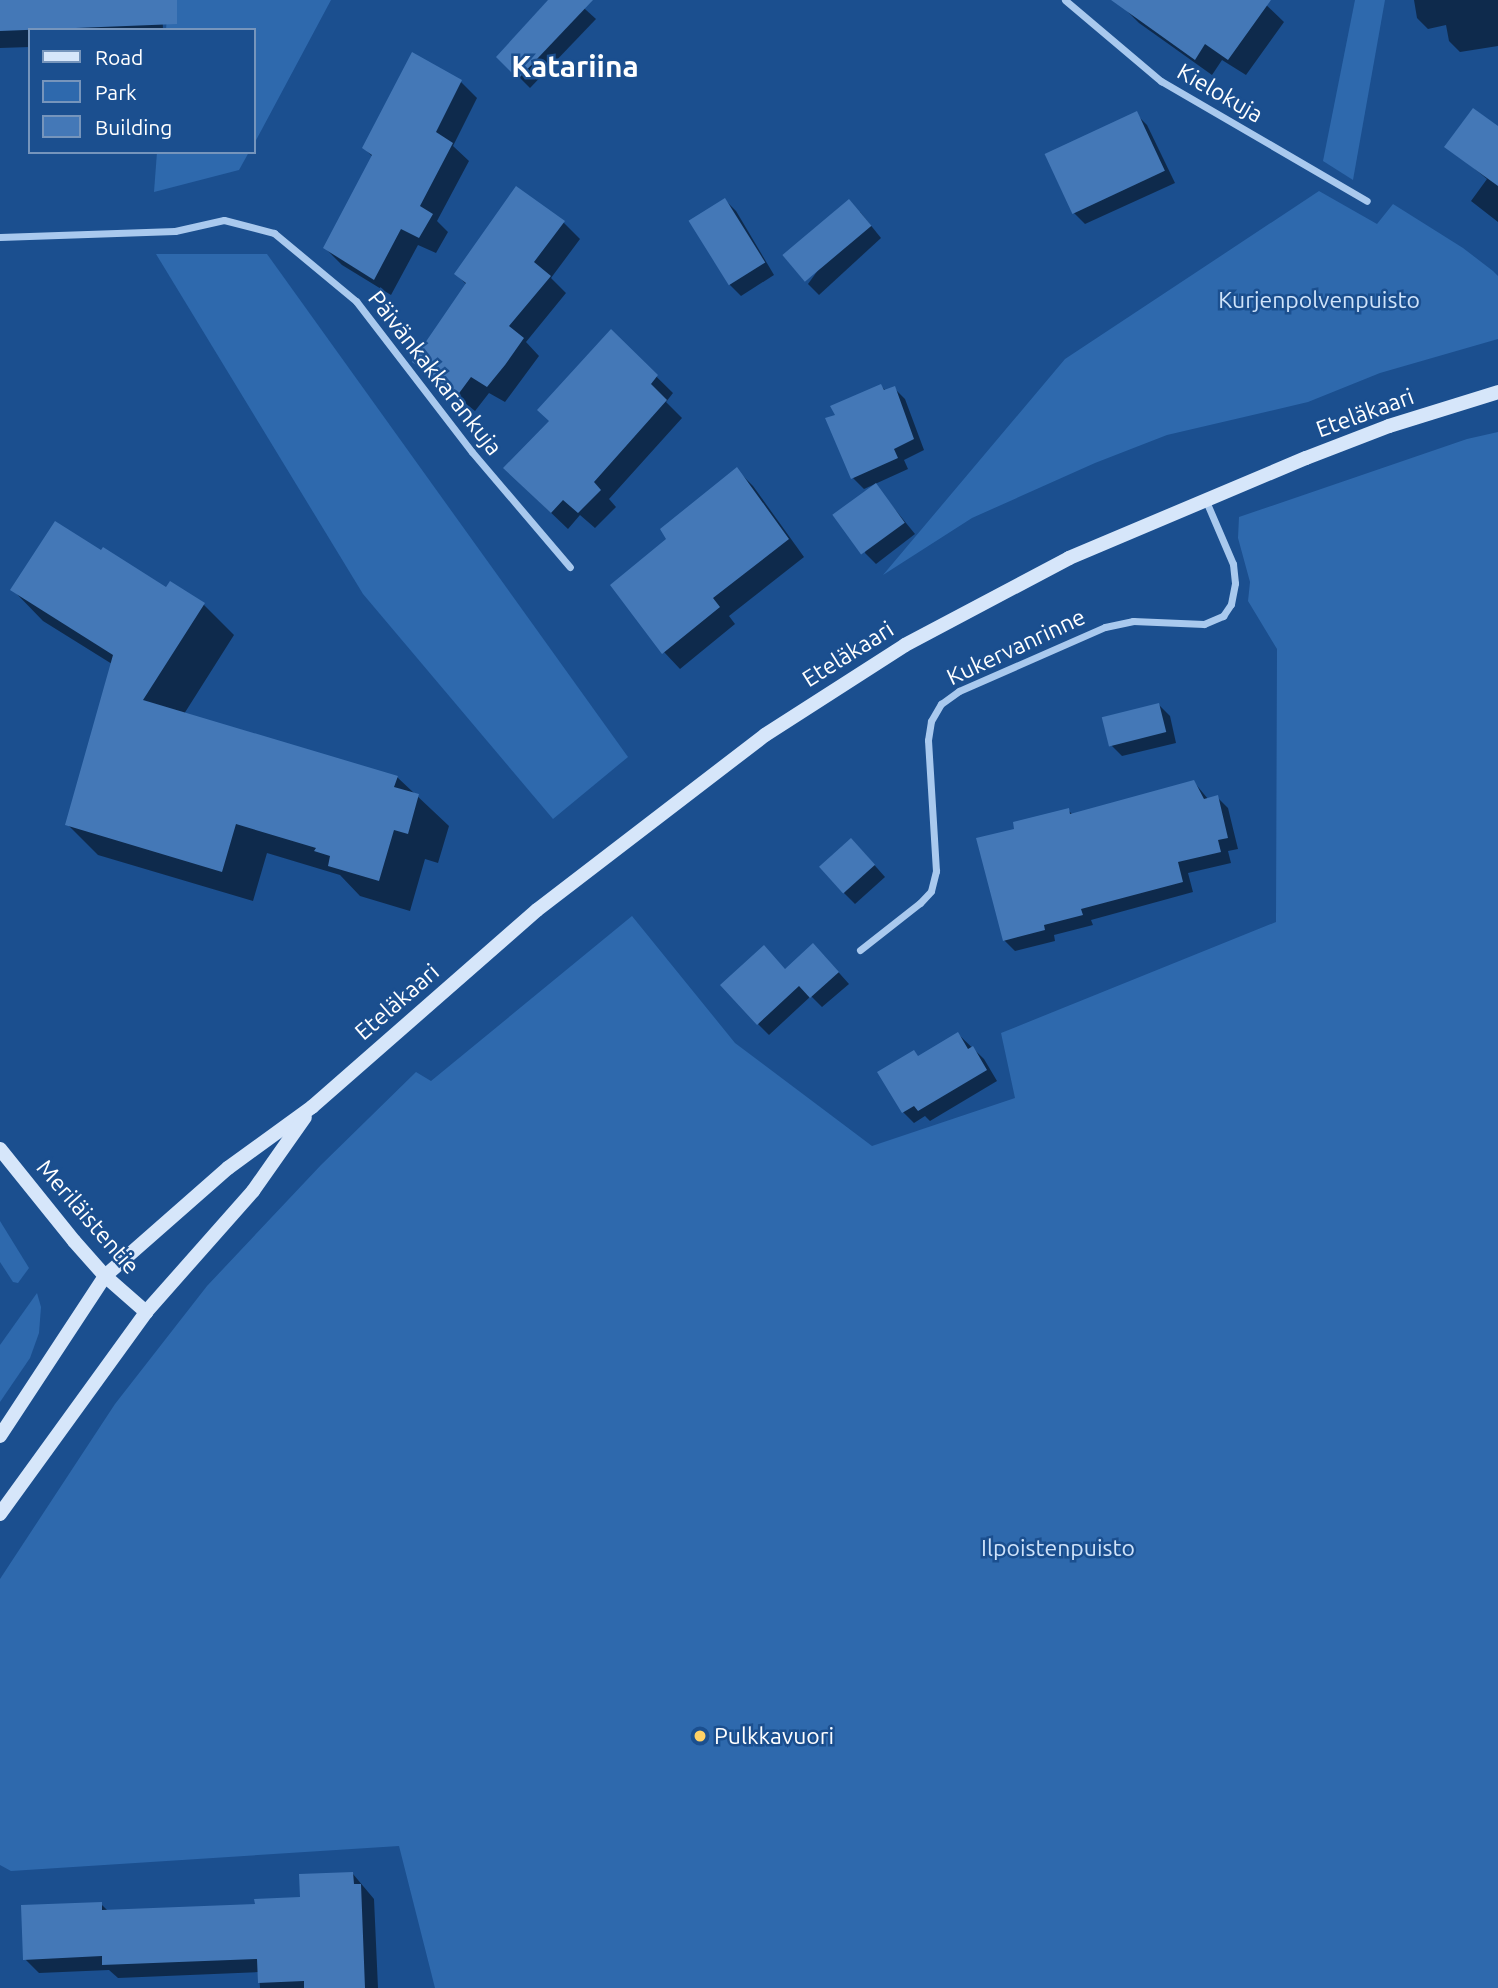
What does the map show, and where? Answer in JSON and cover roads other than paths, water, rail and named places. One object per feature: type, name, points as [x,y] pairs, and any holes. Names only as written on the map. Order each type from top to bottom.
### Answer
[{"type":"main road","name":"Eteläkaari","points":[[0,1436],[105,1276],[228,1168],[312,1107],[537,910],[668,806],[821,696],[905,645],[1069,558],[1389,426],[1498,392]]},
{"type":"main road","name":"Eteläkaari","points":[[0,1514],[146,1312],[253,1191],[312,1107]]},
{"type":"main road","name":"Meriläistentie","points":[[0,1149],[105,1276],[146,1312]]},
{"type":"street","name":"Kielokuja","points":[[1065,0],[1161,81],[1367,201]]},
{"type":"street","name":"Päivänkakkarankuja","points":[[0,237],[175,232],[224,220],[274,233],[356,301],[472,452],[570,567]]},
{"type":"street","name":"Kukervanrinne","points":[[860,950],[920,903],[931,891],[936,871],[928,740],[931,722],[941,704],[959,691],[1105,627],[1143,620],[1204,624],[1223,616],[1231,604],[1235,583],[1233,564],[1206,500]]},
{"type":"place","name":"Pulkkavuori","points":[[700,1736]]},
{"type":"district","name":"Katariina","points":[[575,66]]},
{"type":"park label","name":"Kurjenpolvenpuisto","points":[[1319,300]]},
{"type":"park label","name":"Ilpoistenpuisto","points":[[1058,1548]]}]
